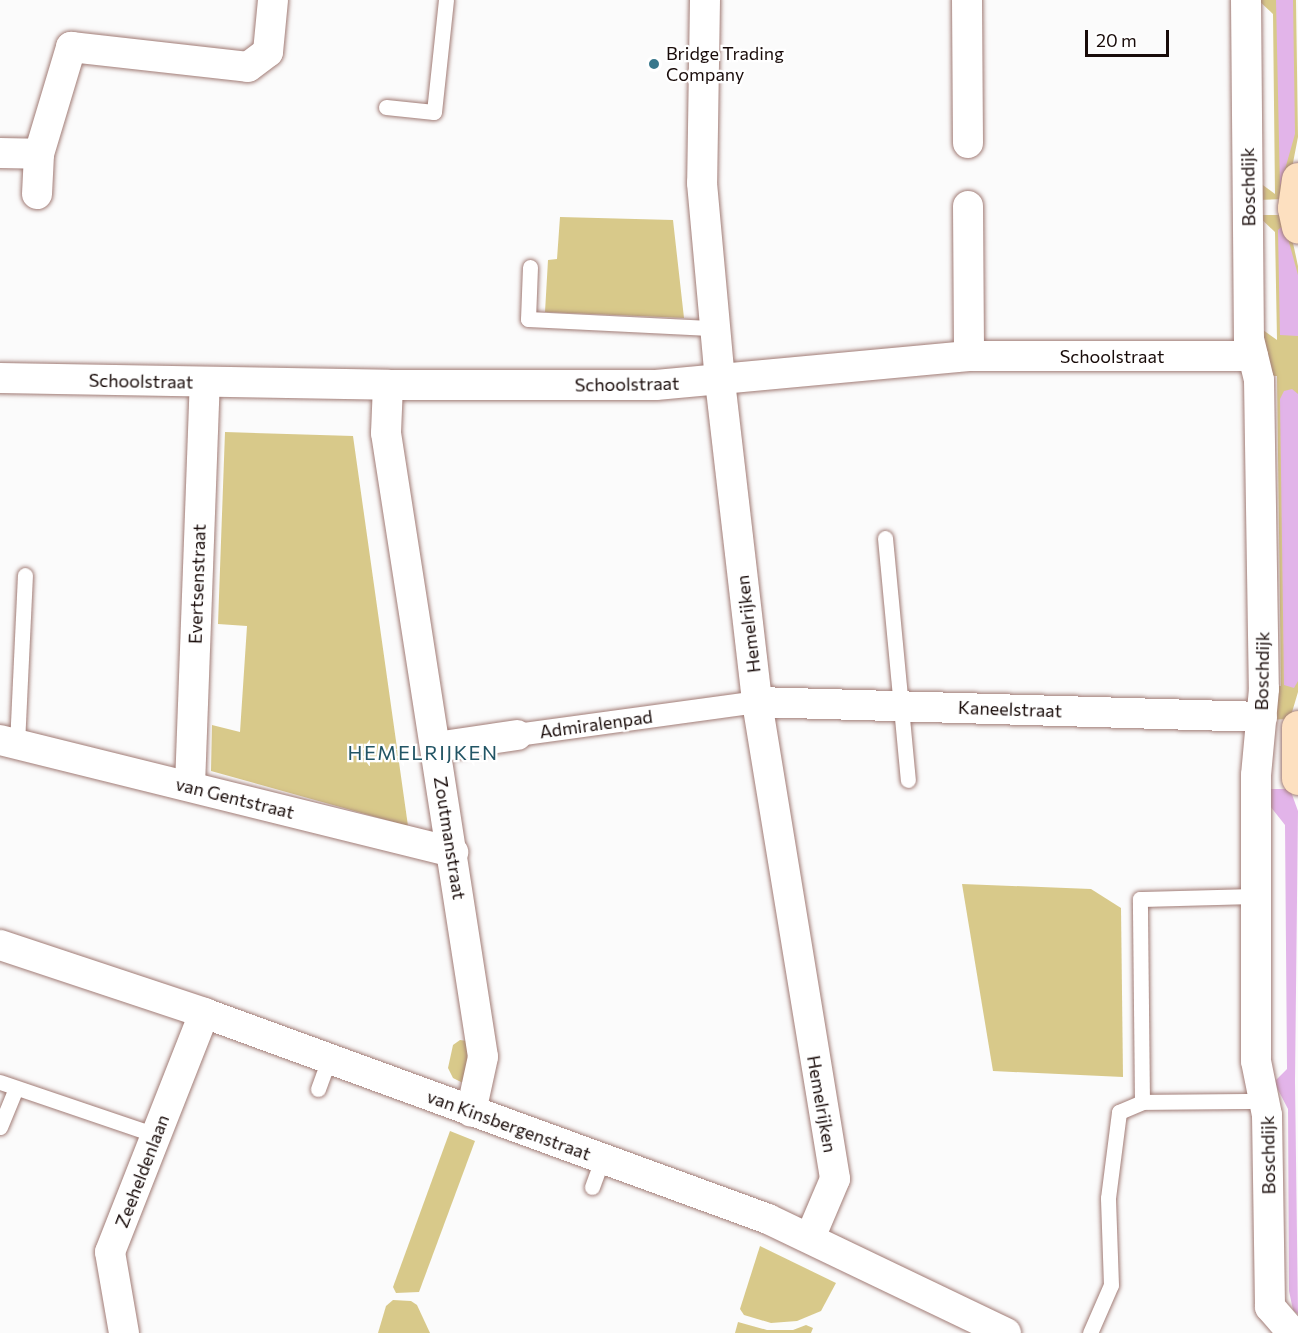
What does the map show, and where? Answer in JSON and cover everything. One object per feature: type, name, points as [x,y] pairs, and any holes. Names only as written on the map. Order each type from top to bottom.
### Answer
[{"type":"main road","points":[[1298,179],[1294,208],[1298,226]]},
{"type":"main road","points":[[1298,727],[1298,778]]},
{"type":"street","points":[[37,194],[39,154],[71,47],[248,66],[268,52],[273,0]]},
{"type":"street","name":"Hemelrijken","points":[[705,0],[702,183],[720,381],[757,702],[835,1179],[810,1238]]},
{"type":"street","points":[[968,0],[968,143]]},
{"type":"street","name":"Boschdijk","points":[[1246,0],[1249,339],[1259,380],[1262,717],[1257,731],[1256,1061],[1266,1101],[1270,1307],[1293,1333]]},
{"type":"street","points":[[0,153],[39,154]]},
{"type":"street","points":[[968,206],[969,356]]},
{"type":"street","name":"Schoolstraat","points":[[0,378],[388,386],[656,385],[720,381],[969,356],[1253,356]]},
{"type":"street","name":"Evertsenstraat","points":[[190,786],[205,383]]},
{"type":"street","name":"Zoutmanstraat","points":[[388,386],[386,433],[453,852],[483,1057],[471,1112]]},
{"type":"street","name":"Kaneelstraat","points":[[757,702],[1262,717]]},
{"type":"street","name":"Admiralenpad","points":[[436,747],[757,702]]},
{"type":"street","name":"van Gentstraat","points":[[9,742],[453,852]]},
{"type":"street","name":"van Kinsbergenstraat","points":[[0,945],[204,1012],[810,1238],[1006,1333]]},
{"type":"street","name":"Zeeheldenlaan","points":[[124,1333],[110,1252],[204,1012]]},
{"type":"lane","points":[[386,107],[434,112],[446,0]]},
{"type":"lane","points":[[530,267],[528,319],[715,328]]},
{"type":"lane","points":[[885,538],[908,780]]},
{"type":"lane","name":"van Gentstraat","points":[[9,742],[25,575]]},
{"type":"lane","points":[[1142,1102],[1140,899],[1256,896]]},
{"type":"lane","points":[[318,1089],[329,1059]]},
{"type":"lane","points":[[0,1082],[156,1135]]},
{"type":"lane","points":[[0,1127],[16,1088]]},
{"type":"lane","points":[[1090,1333],[1111,1285],[1108,1198],[1119,1112],[1142,1102],[1266,1101]]},
{"type":"lane","points":[[592,1187],[602,1159]]},
{"type":"shaded area","points":[[1258,0],[1296,0],[1298,137],[1286,199],[1257,200],[1256,180],[1275,194],[1273,14]]},
{"type":"shaded area","points":[[1276,0],[1293,0],[1295,134],[1280,187]]},
{"type":"shaded area","points":[[1257,215],[1287,215],[1298,266],[1298,692],[1290,719],[1267,720],[1269,686],[1281,686],[1277,376],[1266,376],[1259,327],[1277,340],[1275,232]]},
{"type":"shaded area","points":[[560,217],[673,220],[684,318],[545,312],[548,260],[557,259]]},
{"type":"shaded area","points":[[1281,227],[1287,235],[1298,275],[1298,336],[1280,335],[1278,230]]},
{"type":"shaded area","points":[[1292,389],[1298,394],[1298,681],[1294,688],[1284,685],[1280,399],[1284,391]]},
{"type":"shaded area","points":[[225,432],[353,436],[408,826],[211,771],[212,725],[240,732],[247,626],[218,624]]},
{"type":"shaded area","points":[[1265,789],[1290,789],[1298,811],[1295,1081],[1298,1314],[1293,1310],[1289,1291],[1288,1109],[1274,1082],[1287,1069],[1285,825],[1266,801]]},
{"type":"shaded area","points":[[962,884],[1091,889],[1121,908],[1123,1077],[993,1071]]},
{"type":"shaded area","points":[[460,1040],[467,1041],[476,1051],[463,1083],[453,1078],[448,1068],[453,1045]]},
{"type":"shaded area","points":[[450,1131],[475,1141],[419,1292],[396,1293],[393,1287]]},
{"type":"shaded area","points":[[760,1246],[836,1283],[821,1311],[797,1321],[771,1323],[744,1315],[740,1309]]},
{"type":"shaded area","points":[[393,1300],[411,1301],[417,1305],[430,1333],[378,1333],[386,1306]]},
{"type":"shaded area","points":[[738,1322],[767,1330],[793,1330],[806,1325],[813,1328],[811,1333],[735,1333]]},
{"type":"place","name":"Bridge Trading Company","points":[[654,64]]},
{"type":"district","name":"HEMELRIJKEN","points":[[423,752]]}]
